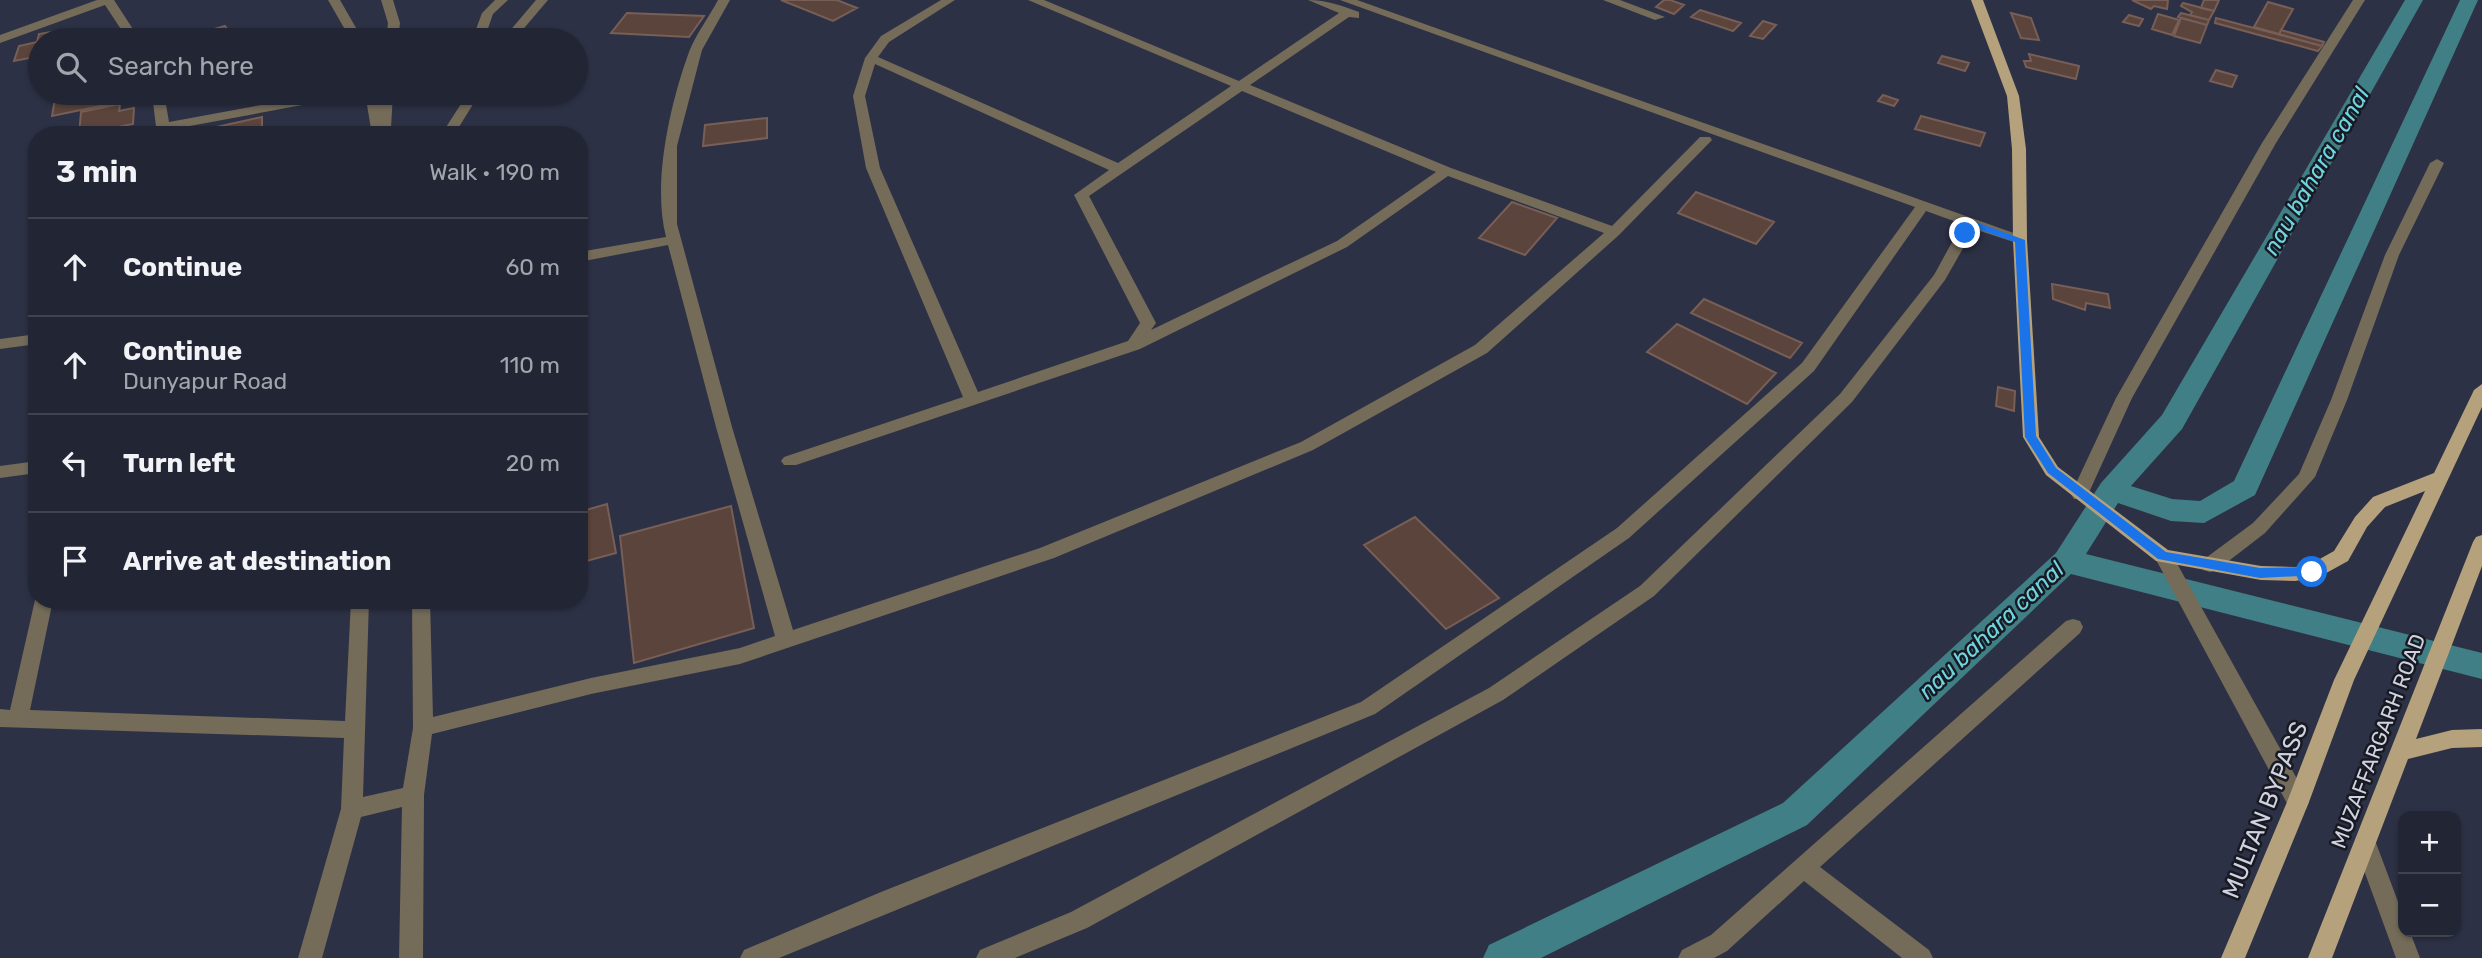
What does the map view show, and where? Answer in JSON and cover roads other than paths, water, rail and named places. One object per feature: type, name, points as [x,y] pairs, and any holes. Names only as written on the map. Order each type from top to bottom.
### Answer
[{"type":"main road","points":[[1978,0],[2013,96],[2019,149],[2020,240],[2031,437],[2052,471],[2080,494],[2163,556],[2260,573],[2312,572],[2341,556],[2361,522],[2379,502],[2442,477],[2482,390]]},
{"type":"main road","name":"MULTAN BYPASS","points":[[2233,958],[2298,802],[2344,680],[2382,596],[2442,477]]},
{"type":"main road","name":"MUZAFFARGARH ROAD","points":[[2320,958],[2482,542]]},
{"type":"main road","points":[[2399,752],[2452,739],[2482,738]]},
{"type":"street","points":[[30,28],[108,0],[126,28]]},
{"type":"street","points":[[334,0],[350,28]]},
{"type":"street","points":[[389,0],[393,28]]},
{"type":"street","points":[[482,28],[488,13],[502,0]]},
{"type":"street","points":[[518,28],[542,0]]},
{"type":"street","points":[[724,0],[696,50],[670,146],[670,224],[786,640]]},
{"type":"street","points":[[949,0],[885,39],[871,58],[859,96],[873,169],[973,400]]},
{"type":"street","points":[[1034,0],[1446,171],[1614,232]]},
{"type":"street","points":[[1314,0],[1347,6],[1967,228],[2020,240]]},
{"type":"street","points":[[1609,0],[1659,17]]},
{"type":"street","points":[[2080,494],[2124,398],[2269,143],[2359,0]]},
{"type":"street","points":[[1133,345],[1148,323],[1081,195],[1240,86],[1347,6]]},
{"type":"street","points":[[1347,6],[1705,140],[1920,211]]},
{"type":"street","points":[[0,39],[28,29]]},
{"type":"street","points":[[871,58],[1119,169]]},
{"type":"street","points":[[159,105],[161,126]]},
{"type":"street","points":[[186,126],[287,105]]},
{"type":"street","points":[[374,105],[379,126]]},
{"type":"street","points":[[382,126],[385,105]]},
{"type":"street","points":[[448,126],[454,105]]},
{"type":"street","points":[[451,126],[466,105]]},
{"type":"street","points":[[423,728],[591,686],[740,656],[1047,553],[1307,446],[1481,349],[1614,232],[1705,140]]},
{"type":"street","points":[[2210,565],[2259,528],[2306,477],[2339,400],[2392,255],[2437,163]]},
{"type":"street","points":[[790,461],[1133,345],[1342,244],[1446,171]]},
{"type":"street","points":[[752,958],[901,895],[1368,708],[1623,533],[1777,395],[1808,367],[1920,211]]},
{"type":"street","points":[[988,958],[1079,920],[1496,694],[1647,591],[1846,398],[1940,277],[1967,228]]},
{"type":"street","points":[[588,255],[674,240]]},
{"type":"street","points":[[0,344],[28,340]]},
{"type":"street","points":[[0,472],[28,468]]},
{"type":"street","points":[[2163,556],[2298,802]]},
{"type":"street","points":[[41,609],[9,718],[356,730]]},
{"type":"street","points":[[310,958],[352,809],[360,609]]},
{"type":"street","points":[[411,958],[413,795],[423,728],[421,609]]},
{"type":"street","points":[[1690,958],[1719,943],[2073,628]]},
{"type":"street","points":[[352,809],[413,795]]},
{"type":"street","points":[[2365,843],[2408,958]]},
{"type":"street","points":[[1804,868],[1921,958]]},
{"type":"waterway","name":"nau bahara canal","points":[[2111,490],[2172,422],[2414,0]]},
{"type":"waterway","points":[[2111,490],[2171,510],[2204,512],[2245,488],[2469,0]]},
{"type":"waterway","name":"nau bahara canal","points":[[2066,561],[2111,490]]},
{"type":"waterway","name":"nau bahara canal","points":[[1502,958],[1795,814],[2066,561]]},
{"type":"waterway","points":[[2066,561],[2482,666]]}]
